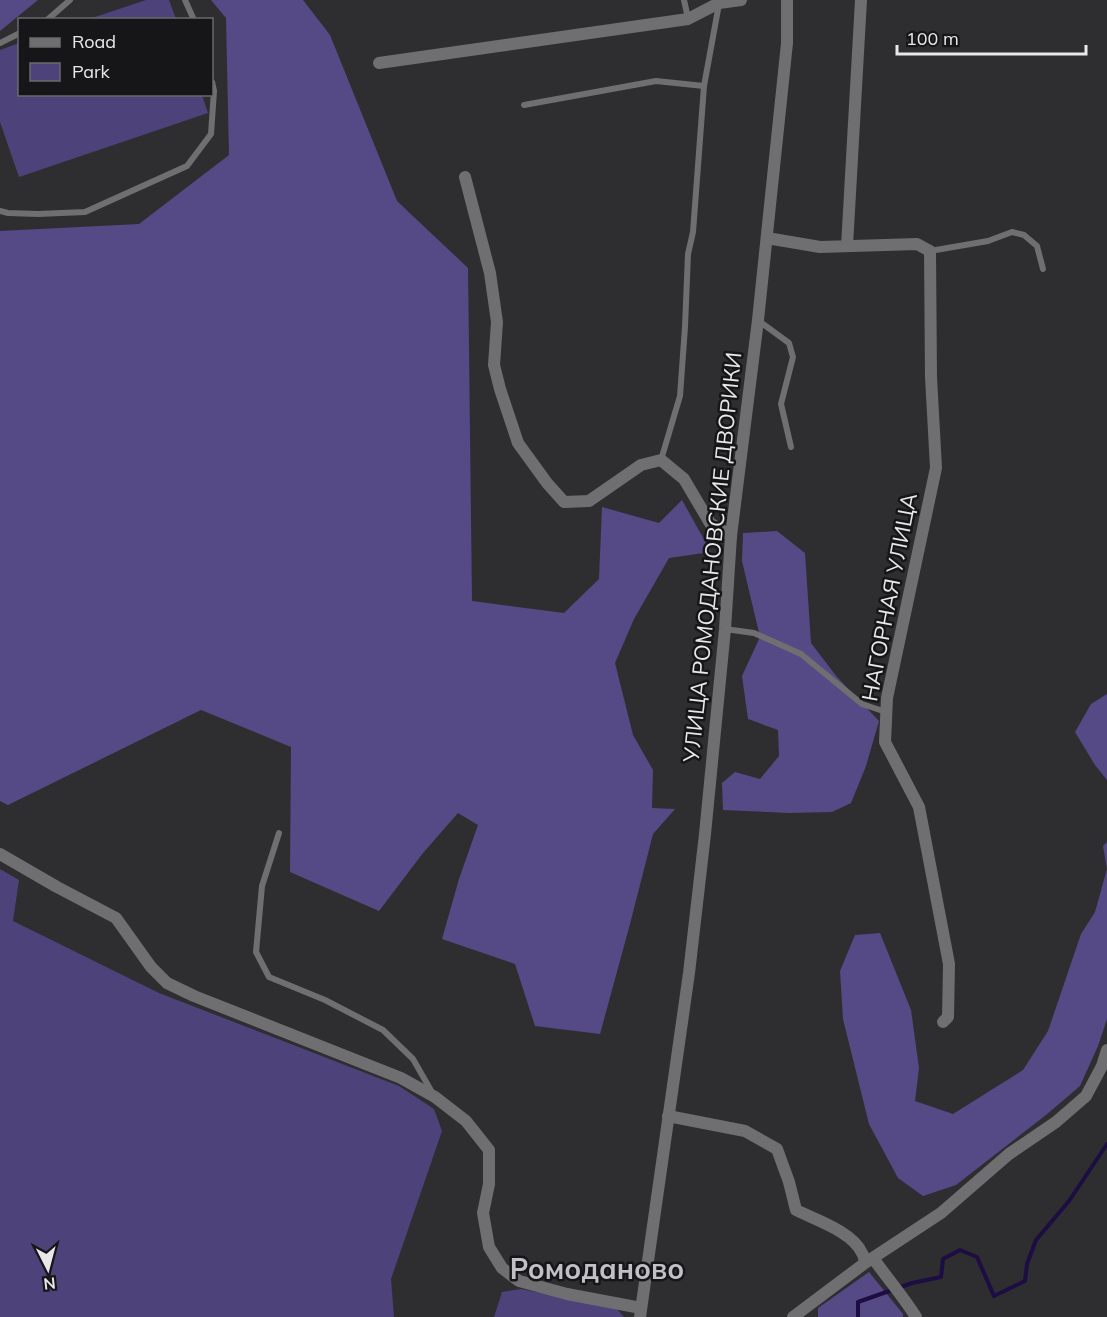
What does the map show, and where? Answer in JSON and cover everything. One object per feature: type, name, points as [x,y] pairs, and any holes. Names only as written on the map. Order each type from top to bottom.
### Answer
[{"type":"street","points":[[379,63],[688,19],[719,3],[741,0]]},
{"type":"street","name":"УЛИЦА РОМОДАНОВСКИЕ ДВОРИКИ","points":[[640,1313],[695,926],[731,536],[759,320],[787,43],[787,0]]},
{"type":"street","points":[[848,246],[861,0]]},
{"type":"street","points":[[465,177],[490,273],[497,322],[494,365],[500,389],[518,442],[547,483],[564,501],[589,501],[641,465],[661,460],[684,479],[710,523],[731,536]]},
{"type":"street","points":[[767,238],[820,247],[917,244],[930,251]]},
{"type":"street","name":"НАГОРНАЯ УЛИЦА","points":[[930,251],[931,377],[936,468],[887,698],[885,742],[919,807],[949,964],[948,1017],[943,1022]]},
{"type":"street","points":[[0,854],[116,918],[151,967],[167,983],[194,996],[401,1078],[435,1097],[466,1121],[489,1150],[489,1184],[483,1213],[489,1247],[502,1268],[519,1281],[640,1313]]},
{"type":"street","points":[[793,1317],[869,1260],[940,1214],[1009,1154],[1056,1122],[1086,1096],[1102,1066],[1107,1050]]},
{"type":"street","points":[[668,1116],[745,1131],[777,1149],[796,1210],[836,1229],[855,1242],[862,1253],[905,1299],[916,1317]]},
{"type":"lane","points":[[48,18],[70,0]]},
{"type":"lane","points":[[185,0],[193,18]]},
{"type":"lane","points":[[684,0],[688,19]]},
{"type":"lane","points":[[661,460],[680,396],[688,254],[693,232],[704,86],[719,3]]},
{"type":"lane","points":[[0,43],[18,34]]},
{"type":"lane","points":[[524,105],[656,81],[704,86]]},
{"type":"lane","points":[[0,211],[38,214],[85,212],[187,166],[211,134],[213,86]]},
{"type":"lane","points":[[930,251],[988,241],[1012,232],[1024,235],[1037,246],[1043,269]]},
{"type":"lane","points":[[759,320],[789,343],[793,357],[781,404],[791,447]]},
{"type":"lane","points":[[724,629],[754,633],[801,654],[862,704],[886,712]]},
{"type":"lane","points":[[279,833],[262,886],[256,952],[269,977],[325,1000],[383,1030],[413,1059],[435,1097]]},
{"type":"green space","points":[[146,0],[169,0],[176,18],[92,18]]},
{"type":"green space","points":[[18,43],[18,96],[202,96],[208,113],[19,177],[0,122],[0,50]]},
{"type":"green space","points":[[0,869],[19,880],[13,921],[159,993],[399,1086],[434,1109],[442,1131],[391,1279],[394,1317],[0,1317]]},
{"type":"green space","points":[[521,1289],[616,1308],[624,1317],[494,1317],[502,1292]]},
{"type":"shaded area","points":[[0,0],[38,0],[0,31]]},
{"type":"shaded area","points":[[211,0],[303,0],[330,35],[397,201],[468,268],[472,601],[564,613],[599,579],[602,507],[659,523],[682,500],[711,552],[669,558],[634,619],[615,663],[633,735],[653,770],[652,808],[675,809],[653,834],[600,1034],[535,1026],[515,964],[442,939],[459,879],[478,825],[458,813],[423,853],[379,911],[290,872],[291,747],[201,710],[8,805],[0,801],[0,231],[139,224],[229,155],[226,18]]},
{"type":"shaded area","points":[[777,531],[805,553],[811,643],[837,677],[879,721],[866,766],[851,803],[832,812],[723,810],[722,783],[735,772],[760,779],[779,756],[778,730],[748,719],[742,676],[760,637],[742,561],[743,533]]},
{"type":"shaded area","points":[[1107,694],[1107,780],[1075,732],[1091,704]]},
{"type":"shaded area","points":[[1107,842],[1107,869],[1103,846]]},
{"type":"shaded area","points":[[1107,869],[1107,1019],[1080,1086],[956,1185],[923,1196],[898,1178],[869,1124],[843,1019],[840,971],[855,935],[880,933],[911,1010],[919,1068],[915,1101],[953,1114],[1023,1070],[1048,1031],[1081,934],[1095,912]]},
{"type":"shaded area","points":[[869,1272],[903,1314],[903,1317],[818,1317],[818,1308]]},
{"type":"waterway","points":[[858,1317],[858,1302],[912,1283],[941,1277],[943,1259],[960,1250],[977,1257],[994,1296],[1025,1281],[1027,1264],[1036,1240],[1069,1201],[1107,1144]]},
{"type":"district","name":"Ромоданово","points":[[597,1268]]}]
